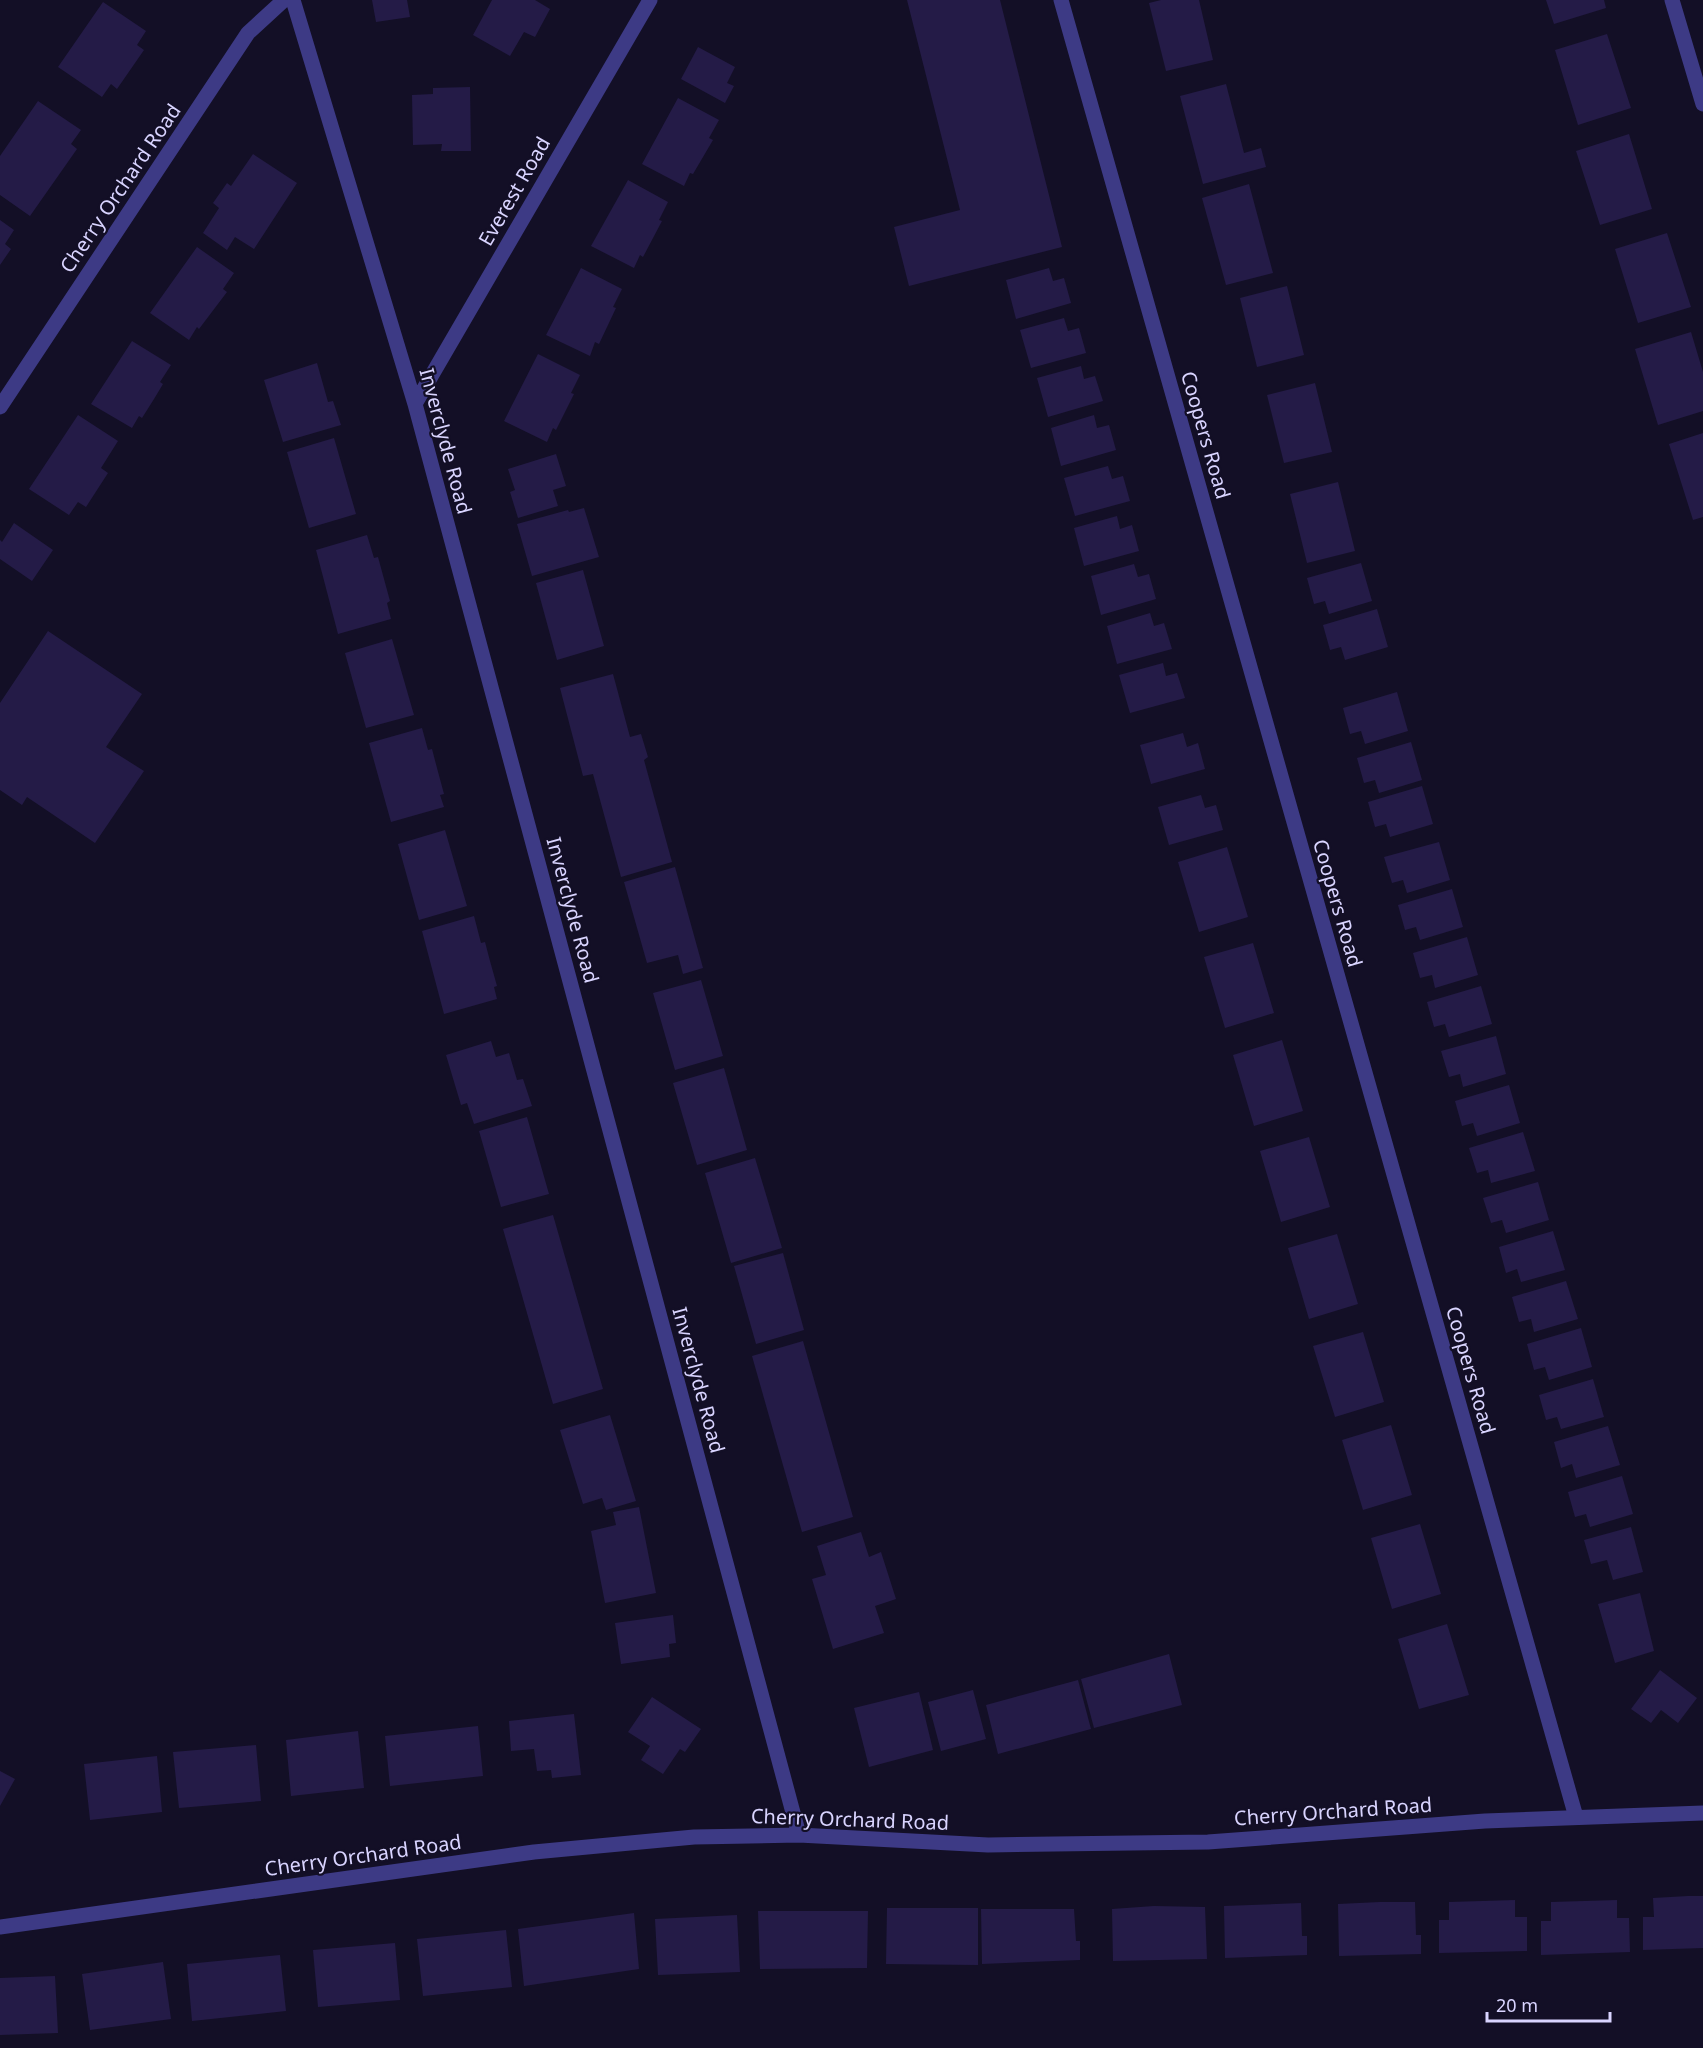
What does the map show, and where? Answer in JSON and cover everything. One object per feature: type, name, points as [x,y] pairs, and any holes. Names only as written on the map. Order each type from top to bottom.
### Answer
[{"type":"street","name":"Cherry Orchard Road","points":[[0,407],[248,33],[284,0]]},
{"type":"street","name":"Inverclyde Road","points":[[293,0],[415,404],[799,1835]]},
{"type":"street","name":"Everest Road","points":[[415,404],[650,0]]},
{"type":"street","name":"Coopers Road","points":[[1061,0],[1576,1817]]},
{"type":"street","points":[[1672,0],[1703,104]]},
{"type":"street","name":"Cherry Orchard Road","points":[[0,1927],[534,1852],[694,1837],[799,1835],[988,1845],[1208,1842],[1485,1821],[1703,1813]]},
{"type":"building","points":[[372,0],[407,0],[410,17],[376,22]]},
{"type":"building","points":[[492,0],[535,0],[550,9],[535,37],[524,32],[510,56],[473,35]]},
{"type":"building","points":[[907,0],[1000,0],[1062,247],[909,286],[894,227],[960,210]]},
{"type":"building","points":[[1161,0],[1199,0],[1213,60],[1166,71],[1149,3]]},
{"type":"building","points":[[1546,0],[1604,0],[1606,8],[1554,24]]},
{"type":"building","points":[[103,2],[146,31],[137,45],[144,50],[117,89],[111,84],[102,97],[58,67]]},
{"type":"building","points":[[1607,34],[1631,108],[1578,125],[1555,50]]},
{"type":"building","points":[[698,47],[735,67],[727,83],[734,86],[725,103],[681,79]]},
{"type":"building","points":[[1226,84],[1244,153],[1261,148],[1266,167],[1203,184],[1180,96]]},
{"type":"building","points":[[470,87],[471,151],[441,151],[442,144],[413,145],[412,95],[433,94],[433,88]]},
{"type":"building","points":[[678,98],[719,120],[709,138],[713,140],[693,174],[690,173],[684,186],[642,164]]},
{"type":"building","points":[[38,101],[81,130],[71,144],[77,149],[30,216],[0,195],[0,156]]},
{"type":"building","points":[[1629,134],[1652,209],[1600,225],[1576,151]]},
{"type":"building","points":[[253,154],[297,183],[254,249],[235,237],[227,250],[203,233],[219,208],[213,203],[227,183],[231,186]]},
{"type":"building","points":[[628,180],[668,202],[659,220],[662,221],[643,257],[640,255],[634,268],[591,246]]},
{"type":"building","points":[[1249,184],[1273,273],[1226,285],[1202,198]]},
{"type":"building","points":[[0,220],[14,230],[5,244],[11,249],[0,265]]},
{"type":"building","points":[[1667,233],[1691,307],[1638,323],[1615,249]]},
{"type":"building","points":[[197,247],[234,273],[223,289],[227,292],[189,340],[150,313]]},
{"type":"building","points":[[581,268],[622,289],[599,344],[595,342],[590,356],[546,335]]},
{"type":"building","points":[[1049,268],[1053,281],[1064,278],[1071,303],[1016,319],[1006,280]]},
{"type":"building","points":[[1287,286],[1304,355],[1257,367],[1240,298]]},
{"type":"building","points":[[1064,318],[1068,331],[1079,328],[1086,353],[1031,368],[1020,330]]},
{"type":"building","points":[[1691,332],[1703,372],[1703,411],[1658,425],[1635,349]]},
{"type":"building","points":[[132,341],[171,365],[160,382],[163,384],[154,399],[142,418],[139,416],[132,428],[91,404]]},
{"type":"building","points":[[538,354],[580,375],[571,393],[574,394],[556,430],[553,428],[547,442],[504,421]]},
{"type":"building","points":[[317,363],[328,402],[333,401],[341,425],[283,442],[264,380]]},
{"type":"building","points":[[1081,366],[1084,379],[1095,376],[1103,401],[1048,417],[1037,378]]},
{"type":"building","points":[[1315,383],[1332,452],[1284,463],[1267,395]]},
{"type":"building","points":[[78,415],[118,441],[101,468],[108,473],[86,507],[78,502],[69,515],[29,489]]},
{"type":"building","points":[[1094,415],[1097,428],[1109,425],[1116,450],[1061,466],[1051,428]]},
{"type":"building","points":[[1703,433],[1703,517],[1693,520],[1669,444]]},
{"type":"building","points":[[334,438],[356,514],[309,528],[287,452]]},
{"type":"building","points":[[556,454],[566,486],[553,490],[558,506],[518,518],[510,492],[515,490],[508,469]]},
{"type":"building","points":[[1108,466],[1112,479],[1123,476],[1130,501],[1075,516],[1064,478]]},
{"type":"building","points":[[1338,482],[1355,551],[1307,563],[1290,494]]},
{"type":"building","points":[[584,508],[599,557],[532,576],[517,524]]},
{"type":"building","points":[[1117,516],[1120,529],[1132,525],[1139,551],[1084,566],[1074,528]]},
{"type":"building","points":[[14,523],[53,550],[32,581],[0,559],[0,540],[2,542]]},
{"type":"building","points":[[367,535],[374,558],[378,557],[390,601],[387,603],[391,619],[338,634],[316,550]]},
{"type":"building","points":[[1361,563],[1372,601],[1329,614],[1325,601],[1314,604],[1307,578]]},
{"type":"building","points":[[1134,564],[1138,577],[1149,574],[1156,599],[1101,615],[1091,576]]},
{"type":"building","points":[[583,570],[604,646],[557,660],[536,583]]},
{"type":"building","points":[[1377,609],[1388,647],[1345,660],[1341,647],[1330,650],[1323,625]]},
{"type":"building","points":[[1150,613],[1154,626],[1164,623],[1172,649],[1117,664],[1107,626]]},
{"type":"building","points":[[48,631],[142,694],[106,747],[144,771],[95,843],[27,797],[22,805],[0,790],[0,703]]},
{"type":"building","points":[[392,639],[414,715],[366,728],[345,653]]},
{"type":"building","points":[[1163,663],[1166,676],[1177,673],[1185,698],[1130,713],[1119,675]]},
{"type":"building","points":[[613,674],[630,737],[641,734],[648,757],[644,760],[672,862],[621,877],[593,774],[583,776],[560,688]]},
{"type":"building","points":[[1397,692],[1408,731],[1365,744],[1361,731],[1350,734],[1343,708]]},
{"type":"building","points":[[422,728],[428,750],[432,749],[444,794],[440,795],[444,807],[391,822],[369,743]]},
{"type":"building","points":[[1183,733],[1187,747],[1198,743],[1205,769],[1151,784],[1140,745]]},
{"type":"building","points":[[1411,742],[1422,780],[1379,793],[1375,780],[1364,783],[1357,758]]},
{"type":"building","points":[[1422,786],[1433,824],[1390,837],[1386,824],[1375,827],[1368,802]]},
{"type":"building","points":[[1201,795],[1205,808],[1216,805],[1223,830],[1169,845],[1158,807]]},
{"type":"building","points":[[445,830],[467,906],[419,920],[398,844]]},
{"type":"building","points":[[1439,842],[1450,880],[1407,893],[1403,880],[1392,883],[1384,857]]},
{"type":"building","points":[[1227,847],[1248,917],[1199,932],[1178,862]]},
{"type":"building","points":[[675,867],[703,968],[683,974],[678,955],[647,963],[624,882]]},
{"type":"building","points":[[1452,889],[1463,927],[1420,940],[1416,927],[1405,930],[1398,905]]},
{"type":"building","points":[[474,916],[481,943],[485,942],[497,986],[494,987],[497,999],[444,1014],[422,931]]},
{"type":"building","points":[[1467,937],[1478,975],[1435,988],[1432,975],[1420,978],[1413,953]]},
{"type":"building","points":[[1253,943],[1274,1013],[1225,1028],[1204,957]]},
{"type":"building","points":[[701,980],[723,1056],[675,1070],[653,993]]},
{"type":"building","points":[[1481,986],[1492,1024],[1449,1037],[1445,1024],[1434,1027],[1427,1002]]},
{"type":"building","points":[[1496,1036],[1506,1074],[1463,1087],[1460,1074],[1449,1077],[1441,1051]]},
{"type":"building","points":[[1282,1040],[1303,1111],[1254,1126],[1233,1055]]},
{"type":"building","points":[[491,1041],[496,1057],[509,1053],[517,1080],[523,1079],[532,1106],[474,1124],[467,1103],[461,1105],[446,1055]]},
{"type":"building","points":[[724,1068],[747,1150],[697,1165],[673,1083]]},
{"type":"building","points":[[1509,1085],[1520,1123],[1477,1136],[1473,1123],[1462,1126],[1455,1101]]},
{"type":"building","points":[[527,1117],[549,1194],[501,1207],[479,1131]]},
{"type":"building","points":[[1523,1132],[1535,1171],[1491,1183],[1488,1170],[1477,1173],[1469,1148]]},
{"type":"building","points":[[1309,1137],[1330,1207],[1281,1222],[1260,1151]]},
{"type":"building","points":[[755,1158],[782,1248],[731,1263],[705,1173]]},
{"type":"building","points":[[1538,1182],[1549,1220],[1506,1233],[1502,1220],[1491,1223],[1483,1198]]},
{"type":"building","points":[[553,1215],[603,1389],[553,1404],[503,1229]]},
{"type":"building","points":[[1553,1231],[1565,1270],[1521,1282],[1517,1269],[1506,1273],[1499,1247]]},
{"type":"building","points":[[1337,1234],[1358,1304],[1309,1319],[1288,1248]]},
{"type":"building","points":[[783,1253],[804,1330],[756,1344],[734,1266]]},
{"type":"building","points":[[1566,1281],[1578,1319],[1534,1332],[1531,1319],[1519,1322],[1512,1297]]},
{"type":"building","points":[[1581,1328],[1592,1367],[1549,1380],[1545,1367],[1534,1370],[1527,1344]]},
{"type":"building","points":[[1363,1332],[1384,1402],[1335,1417],[1313,1346]]},
{"type":"building","points":[[803,1341],[853,1517],[802,1532],[752,1356]]},
{"type":"building","points":[[1593,1379],[1604,1417],[1561,1429],[1557,1417],[1546,1420],[1539,1395]]},
{"type":"building","points":[[610,1415],[636,1501],[606,1510],[602,1498],[583,1504],[560,1430]]},
{"type":"building","points":[[1391,1425],[1412,1495],[1363,1510],[1342,1440]]},
{"type":"building","points":[[1608,1426],[1620,1465],[1576,1478],[1572,1464],[1561,1468],[1554,1442]]},
{"type":"building","points":[[1622,1476],[1633,1514],[1590,1527],[1586,1514],[1575,1517],[1568,1492]]},
{"type":"building","points":[[639,1507],[656,1593],[605,1603],[591,1531],[616,1525],[613,1512]]},
{"type":"building","points":[[1420,1524],[1441,1594],[1392,1609],[1371,1538]]},
{"type":"building","points":[[1631,1527],[1643,1572],[1613,1580],[1607,1560],[1591,1564],[1584,1540]]},
{"type":"building","points":[[861,1532],[869,1557],[881,1552],[896,1599],[875,1606],[884,1633],[833,1649],[812,1579],[826,1575],[817,1546]]},
{"type":"building","points":[[1640,1593],[1654,1651],[1615,1663],[1598,1604]]},
{"type":"building","points":[[673,1615],[676,1643],[669,1644],[670,1657],[621,1664],[615,1623]]},
{"type":"building","points":[[1447,1624],[1469,1695],[1419,1709],[1398,1639]]},
{"type":"building","points":[[1169,1654],[1182,1705],[1094,1728],[1081,1679]]},
{"type":"building","points":[[1660,1670],[1697,1698],[1678,1723],[1661,1710],[1651,1723],[1631,1709]]},
{"type":"building","points":[[1078,1680],[1091,1729],[998,1754],[986,1705]]},
{"type":"building","points":[[973,1690],[986,1739],[941,1751],[928,1702]]},
{"type":"building","points":[[919,1692],[933,1750],[869,1767],[854,1708]]},
{"type":"building","points":[[652,1697],[701,1729],[685,1752],[680,1749],[663,1774],[641,1760],[650,1746],[628,1732]]},
{"type":"building","points":[[574,1714],[581,1775],[552,1778],[551,1770],[537,1771],[534,1749],[511,1751],[509,1721]]},
{"type":"building","points":[[478,1726],[483,1776],[390,1786],[385,1736]]},
{"type":"building","points":[[358,1731],[364,1788],[291,1796],[286,1740]]},
{"type":"building","points":[[256,1745],[261,1801],[179,1808],[173,1752]]},
{"type":"building","points":[[157,1756],[162,1812],[90,1820],[84,1764]]},
{"type":"building","points":[[0,1771],[15,1779],[0,1806]]},
{"type":"building","points":[[1703,1896],[1703,1948],[1643,1950],[1643,1917],[1654,1917],[1653,1898]]},
{"type":"building","points":[[1515,1900],[1515,1917],[1527,1917],[1527,1951],[1439,1953],[1439,1920],[1449,1920],[1449,1902]]},
{"type":"building","points":[[1617,1900],[1617,1918],[1629,1918],[1630,1952],[1541,1955],[1541,1921],[1551,1921],[1551,1902]]},
{"type":"building","points":[[1415,1902],[1416,1935],[1421,1935],[1421,1954],[1339,1956],[1338,1904]]},
{"type":"building","points":[[1301,1903],[1302,1936],[1307,1936],[1307,1955],[1225,1958],[1224,1906]]},
{"type":"building","points":[[1154,1906],[1205,1907],[1207,1959],[1113,1961],[1112,1909]]},
{"type":"building","points":[[887,1908],[978,1908],[978,1965],[886,1964]]},
{"type":"building","points":[[981,1909],[1074,1909],[1076,1941],[1080,1941],[1080,1960],[982,1964]]},
{"type":"building","points":[[758,1911],[868,1911],[867,1968],[760,1969]]},
{"type":"building","points":[[634,1913],[639,1969],[524,1986],[518,1929]]},
{"type":"building","points":[[737,1915],[740,1972],[658,1975],[655,1919]]},
{"type":"building","points":[[506,1930],[512,1987],[423,1996],[417,1939]]},
{"type":"building","points":[[395,1943],[400,2000],[318,2007],[313,1950]]},
{"type":"building","points":[[280,1955],[286,2011],[192,2021],[187,1964]]},
{"type":"building","points":[[163,1962],[171,2019],[90,2030],[82,1974]]},
{"type":"building","points":[[55,1976],[58,2033],[0,2035],[0,1978]]}]
